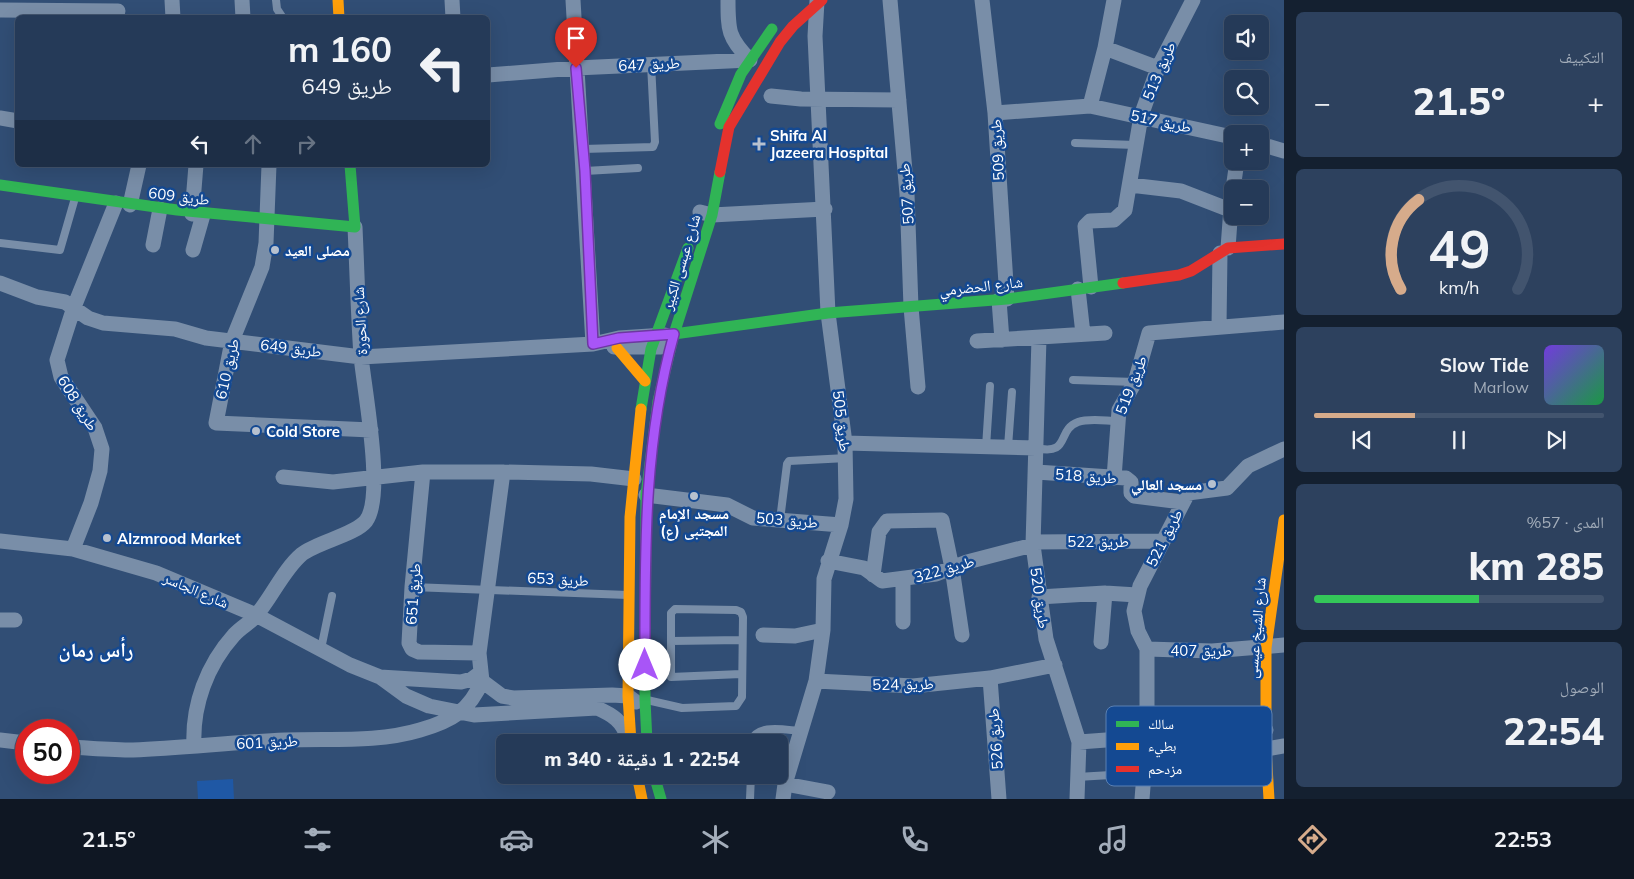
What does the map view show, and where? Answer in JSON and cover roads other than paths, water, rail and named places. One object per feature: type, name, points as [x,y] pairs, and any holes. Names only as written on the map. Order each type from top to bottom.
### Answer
[{"type":"main road","points":[[338,0],[339,15]]},
{"type":"main road","name":"شارع عيسى الكبير","points":[[706,186],[725,109],[750,60],[787,22],[818,1]]},
{"type":"main road","name":"شارع عيسى الكبير","points":[[647,734],[646,494],[658,401],[673,340],[686,298],[705,210],[729,127],[787,22]]},
{"type":"main road","points":[[750,60],[761,71]]},
{"type":"main road","name":"شارع الحورة","points":[[350,167],[355,227]]},
{"type":"main road","name":"طريق 609","points":[[0,184],[75,198],[197,214],[355,227]]},
{"type":"main road","name":"شارع عيسى الكبير","points":[[630,734],[628,595],[630,517],[644,381],[653,342],[705,210]]},
{"type":"main road","name":"شارع الحضرمي","points":[[673,340],[707,330],[828,314],[1003,300],[1179,275],[1224,251],[1284,244]]},
{"type":"main road","points":[[686,298],[692,316],[707,330]]},
{"type":"main road","points":[[617,348],[624,354],[644,381]]},
{"type":"main road","name":"شارع الشيخ عيسى","points":[[1266,706],[1266,648],[1284,520]]},
{"type":"main road","points":[[639,784],[642,799]]},
{"type":"main road","points":[[656,784],[660,799]]},
{"type":"main road","name":"شارع الشيخ عيسى","points":[[1268,786],[1269,799]]},
{"type":"street","points":[[172,0],[173,15]]},
{"type":"street","points":[[242,0],[243,15]]},
{"type":"street","points":[[452,0],[453,15]]},
{"type":"street","points":[[574,0],[576,68],[585,171],[593,344]]},
{"type":"street","points":[[728,0],[729,33],[736,46],[750,60]]},
{"type":"street","name":"طريق 507","points":[[890,0],[907,194],[918,388]]},
{"type":"street","name":"طريق 509","points":[[982,0],[995,112],[1003,300],[1002,340]]},
{"type":"street","points":[[1090,106],[1105,48],[1114,0]]},
{"type":"street","name":"طريق 513","points":[[1085,288],[1086,226],[1090,221],[1114,220],[1125,210],[1141,116],[1158,68],[1192,0]]},
{"type":"street","name":"طريق 505","points":[[784,791],[816,681],[824,630],[822,594],[828,560],[841,525],[846,500],[846,451],[828,314],[825,209],[815,36],[818,1]]},
{"type":"street","points":[[0,10],[118,9]]},
{"type":"street","points":[[787,22],[805,29],[815,36]]},
{"type":"street","points":[[1105,48],[1158,68]]},
{"type":"street","name":"طريق 647","points":[[490,75],[576,68],[750,60]]},
{"type":"street","points":[[771,96],[899,100]]},
{"type":"street","name":"طريق 517","points":[[995,112],[1090,106],[1224,135]]},
{"type":"street","points":[[0,118],[15,120]]},
{"type":"street","points":[[1269,147],[1284,152]]},
{"type":"street","name":"طريق 608","points":[[74,549],[91,503],[100,471],[102,449],[95,428],[61,377],[57,366],[58,355],[74,307],[123,204],[138,167]]},
{"type":"street","points":[[194,250],[197,214],[196,167]]},
{"type":"street","name":"طريق 610","points":[[270,167],[266,243],[260,273],[232,341],[216,423],[371,430]]},
{"type":"street","points":[[1130,185],[1181,191],[1224,208]]},
{"type":"street","points":[[153,246],[160,209]]},
{"type":"street","points":[[705,210],[825,209]]},
{"type":"street","points":[[1219,327],[1224,251],[1228,225]]},
{"type":"street","name":"شارع الحورة","points":[[355,227],[362,357],[371,430],[374,476]]},
{"type":"street","name":"طريق 649","points":[[0,283],[24,293],[65,302],[74,307],[80,314],[95,321],[175,328],[206,338],[362,357],[593,344],[619,338],[653,342]]},
{"type":"street","points":[[1083,334],[1085,288]]},
{"type":"street","name":"طريق 519","points":[[1114,478],[1119,410],[1135,382],[1149,334],[1284,322]]},
{"type":"street","points":[[977,341],[1105,333]]},
{"type":"street","name":"طريق 520","points":[[1039,338],[1033,543],[1046,639],[1079,742]]},
{"type":"street","name":"طريق 649","points":[[593,344],[617,348],[673,340]]},
{"type":"street","points":[[846,451],[986,447],[1036,448]]},
{"type":"street","name":"طريق 521","points":[[1137,595],[1182,502],[1190,492],[1227,488],[1248,466],[1284,449]]},
{"type":"street","points":[[283,478],[333,482],[423,472],[502,472],[591,474],[634,479]]},
{"type":"street","name":"طريق 651","points":[[423,472],[412,587],[410,643],[412,649],[419,652],[479,654]]},
{"type":"street","points":[[460,712],[475,699],[481,677],[479,654],[502,472]]},
{"type":"street","name":"طريق 518","points":[[1036,472],[1129,480],[1132,482],[1131,492],[1134,496],[1182,502]]},
{"type":"street","points":[[194,746],[193,724],[207,675],[235,634],[256,615],[302,554],[366,521],[371,507],[374,476]]},
{"type":"street","name":"طريق 503","points":[[646,494],[726,506],[752,518],[841,525]]},
{"type":"street","points":[[873,575],[879,532],[887,521],[942,520],[952,568],[962,635]]},
{"type":"street","name":"شارع الجاسر","points":[[0,541],[74,549],[156,573],[256,615],[350,665],[380,677]]},
{"type":"street","name":"طريق 522","points":[[1033,543],[1163,541]]},
{"type":"street","name":"طريق 322","points":[[828,560],[864,568],[882,581],[903,580],[936,574],[976,559],[1033,543]]},
{"type":"street","points":[[903,580],[903,622]]},
{"type":"street","points":[[1101,642],[1105,594]]},
{"type":"street","points":[[1039,597],[1105,594],[1137,595],[1134,611],[1138,631],[1147,650],[1147,706]]},
{"type":"street","points":[[763,635],[795,636],[824,630]]},
{"type":"street","name":"طريق 407","points":[[1147,650],[1212,651],[1284,645]]},
{"type":"street","name":"طريق 524","points":[[816,681],[913,686],[990,678],[1055,665]]},
{"type":"street","points":[[380,677],[461,682],[481,677]]},
{"type":"street","points":[[380,677],[406,696],[429,706],[460,712],[493,714],[597,708],[612,714],[623,725],[627,734]]},
{"type":"street","points":[[481,677],[502,696],[513,698],[628,696],[640,706],[646,723]]},
{"type":"street","name":"طريق 526","points":[[990,678],[999,799]]},
{"type":"street","name":"طريق 601","points":[[80,748],[132,750],[285,740],[348,740],[401,734],[438,724],[460,712]]},
{"type":"street","points":[[1077,799],[1076,777],[1079,742],[1106,738]]},
{"type":"street","points":[[0,740],[15,742]]},
{"type":"street","points":[[1142,799],[1144,786]]},
{"type":"street","points":[[784,791],[828,792]]},
{"type":"lane","points":[[276,0],[277,9],[281,15]]},
{"type":"lane","points":[[583,149],[653,147],[655,142],[651,64]]},
{"type":"lane","points":[[1075,143],[1136,145]]},
{"type":"lane","points":[[585,171],[638,168]]},
{"type":"lane","points":[[0,243],[60,250],[75,198]]},
{"type":"lane","points":[[1072,380],[1135,382]]},
{"type":"lane","points":[[986,447],[990,386]]},
{"type":"lane","points":[[1008,447],[1012,392]]},
{"type":"lane","points":[[1036,448],[1049,451],[1056,449],[1071,426],[1078,422],[1118,421]]},
{"type":"lane","points":[[780,520],[786,464],[789,461],[846,451]]},
{"type":"lane","name":"طريق 653","points":[[412,587],[628,595]]},
{"type":"lane","points":[[321,649],[332,596]]},
{"type":"lane","points":[[645,700],[682,708],[736,706],[742,697],[743,616],[741,612],[736,610],[675,609],[671,613],[671,677],[741,674]]},
{"type":"lane","points":[[671,641],[742,640]]},
{"type":"lane","points":[[760,734],[768,729],[801,731]]},
{"type":"lane","points":[[1076,777],[1106,775]]},
{"type":"lane","points":[[750,784],[750,799]]},
{"type":"place","name":"Shifa Al Jazeera Hospital","points":[[759,144]]},
{"type":"place","name":"مصلى العيد","points":[[275,250]]},
{"type":"place","name":"Cold Store","points":[[256,431]]},
{"type":"place","name":"مسجد العالي","points":[[1212,484]]},
{"type":"place","name":"مسجد الإمام المجتبى (ع)","points":[[694,496]]},
{"type":"place","name":"Alzmrood Market","points":[[107,538]]},
{"type":"district","name":"رأس رمان","points":[[96,649]]}]
